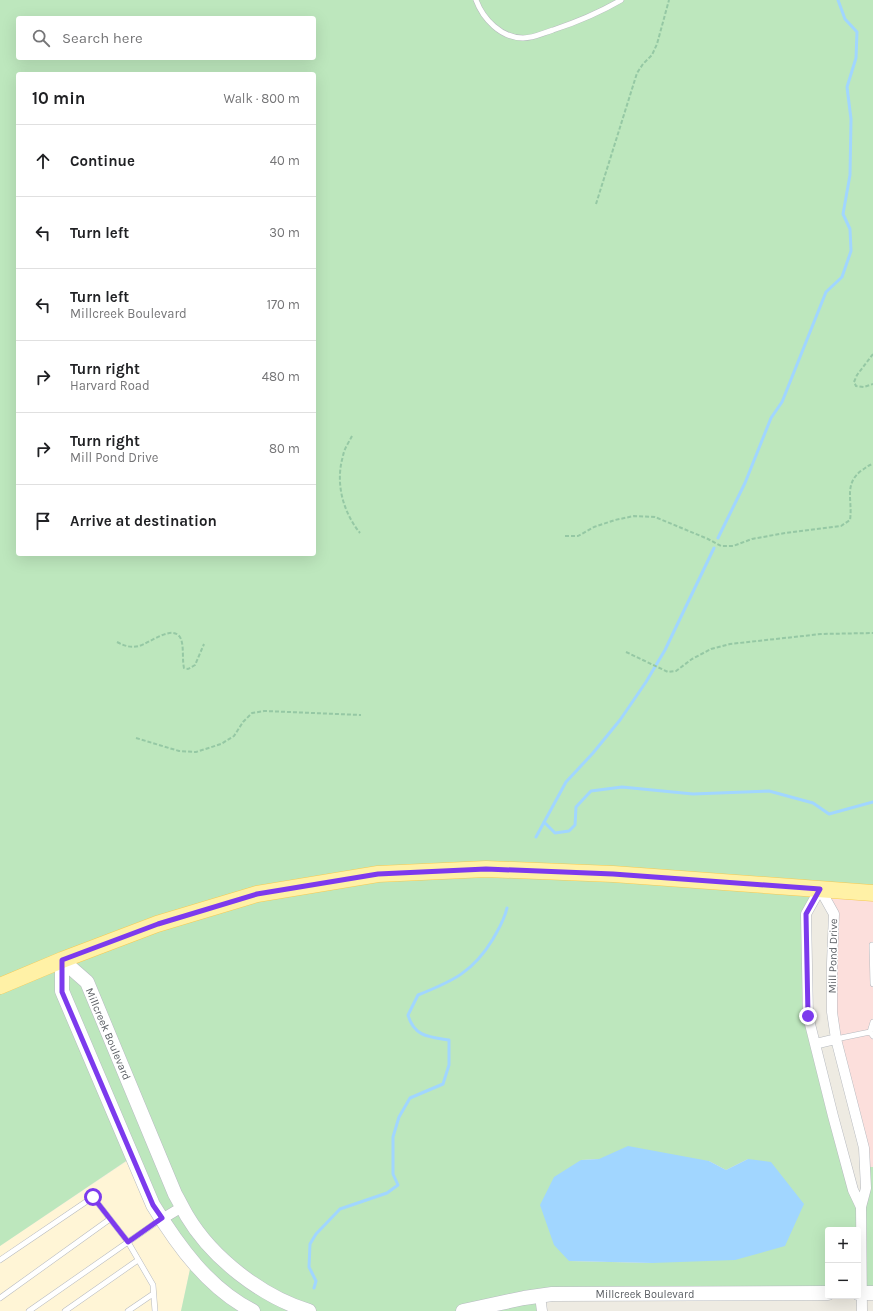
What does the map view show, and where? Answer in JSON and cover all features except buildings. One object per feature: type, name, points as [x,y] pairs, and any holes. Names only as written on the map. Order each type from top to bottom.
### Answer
[{"type":"main road","points":[[0,986],[62,960],[158,924],[257,894],[378,874],[486,869],[613,874],[873,893]]},
{"type":"street","name":"Mill Pond Drive","points":[[820,889],[834,914],[832,1012],[836,1039],[864,1148],[866,1188],[861,1207],[864,1294],[862,1311]]},
{"type":"street","name":"Mill Pond Drive","points":[[820,889],[806,914],[808,1016],[853,1190],[861,1207]]},
{"type":"street","name":"Millcreek Boulevard","points":[[62,960],[87,982],[172,1186],[187,1217],[210,1247],[238,1273],[271,1296],[309,1311]]},
{"type":"street","points":[[62,960],[62,992],[153,1205],[169,1231],[192,1260],[219,1288],[253,1311]]},
{"type":"street","points":[[815,1044],[836,1039]]},
{"type":"street","points":[[162,1218],[182,1207]]},
{"type":"street","name":"Millcreek Boulevard","points":[[463,1311],[524,1298],[552,1294],[825,1294]]},
{"type":"street","points":[[540,1296],[542,1311]]},
{"type":"lane","points":[[476,0],[484,16],[499,30],[512,36],[522,38],[531,38],[585,19],[601,12],[621,0]]},
{"type":"lane","points":[[873,945],[873,984]]},
{"type":"lane","points":[[836,1039],[871,1034],[873,1022]]},
{"type":"lane","points":[[0,1260],[93,1197],[128,1242],[153,1286],[155,1311]]},
{"type":"lane","points":[[28,1311],[162,1218]]},
{"type":"lane","points":[[0,1298],[110,1219]]},
{"type":"lane","points":[[66,1311],[138,1260]]},
{"type":"lane","points":[[128,1311],[154,1294]]},
{"type":"path","points":[[596,204],[637,73],[658,44],[669,0]]},
{"type":"path","points":[[873,354],[857,375],[854,382],[856,386],[873,384]]},
{"type":"path","points":[[352,436],[343,455],[340,474],[344,503],[352,522],[360,533]]},
{"type":"path","points":[[565,536],[578,536],[594,527],[634,516],[655,517],[721,546],[733,546],[752,539],[785,532],[841,526],[850,520],[852,510],[849,495],[852,482],[858,473],[870,464],[873,464]]},
{"type":"path","points":[[117,642],[127,647],[138,646],[148,643],[163,634],[171,632],[177,634],[181,640],[184,668],[188,669],[195,665],[204,644]]},
{"type":"path","points":[[626,652],[661,670],[668,672],[676,671],[692,659],[711,649],[730,644],[820,634],[873,633]]},
{"type":"path","points":[[136,738],[179,751],[196,752],[221,744],[234,736],[243,722],[252,713],[264,711],[361,715]]},
{"type":"shaded area","points":[[820,889],[873,893],[873,1167],[866,1167],[836,1039],[834,914]]},
{"type":"shaded area","points":[[133,1157],[192,1260],[181,1311],[0,1311],[0,1246]]},
{"type":"green space","points":[[0,0],[873,0],[873,893],[820,889],[806,914],[808,1016],[861,1206],[866,1167],[873,1167],[873,1293],[861,1293],[861,1227],[825,1227],[825,1293],[543,1295],[543,1311],[181,1311],[192,1260],[132,1157],[0,1246]],"holes":[[[748,1159],[652,1263],[569,1261],[581,1160],[709,1161],[726,1170]]]},
{"type":"water","points":[[628,1146],[709,1161],[726,1170],[748,1159],[771,1162],[804,1204],[785,1246],[735,1260],[652,1263],[569,1261],[554,1245],[540,1205],[554,1177],[581,1160],[599,1159]]},
{"type":"waterway","points":[[718,538],[745,483],[771,418],[782,402],[826,292],[842,277],[851,251],[850,229],[843,214],[850,175],[851,119],[847,87],[856,58],[857,32],[845,19],[838,0]]},
{"type":"waterway","points":[[536,837],[566,782],[593,753],[620,720],[646,682],[665,650],[714,548]]},
{"type":"waterway","points":[[544,822],[555,833],[569,831],[575,825],[576,807],[591,791],[622,787],[693,794],[769,791],[813,803],[829,814],[873,802]]},
{"type":"waterway","points":[[314,1288],[316,1281],[309,1267],[310,1244],[316,1234],[340,1209],[387,1193],[398,1185],[393,1174],[393,1137],[399,1117],[410,1098],[443,1084],[449,1065],[449,1040],[429,1037],[414,1028],[408,1015],[418,995],[452,980],[470,968],[478,960],[493,939],[503,921],[507,908]]},
{"type":"route","points":[[93,1197],[128,1242],[162,1218],[153,1205],[62,992],[62,960],[158,924],[257,894],[378,874],[486,869],[613,874],[820,889],[806,914],[808,1016]]}]
